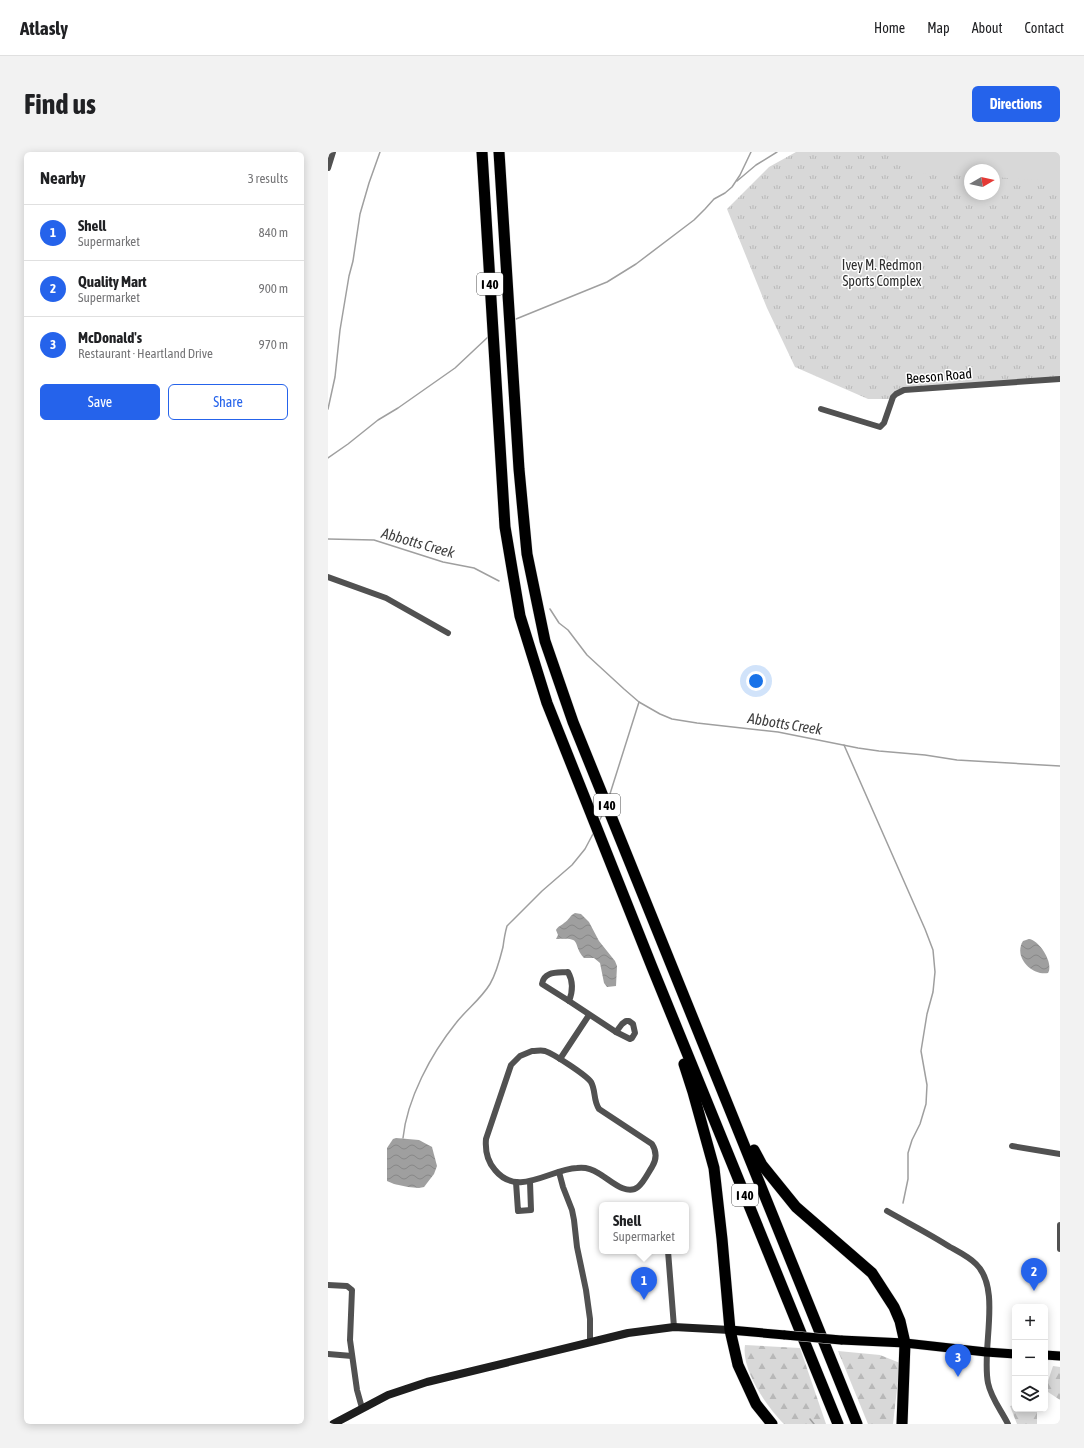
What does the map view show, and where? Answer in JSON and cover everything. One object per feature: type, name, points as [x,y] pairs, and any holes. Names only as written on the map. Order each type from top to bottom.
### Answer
[{"type":"highway","name":"I 40","points":[[482,152],[505,527],[520,616],[548,703],[652,967],[838,1424]]},
{"type":"highway","name":"I 40","points":[[499,152],[518,469],[527,554],[545,641],[574,722],[857,1424]]},
{"type":"highway","points":[[652,967],[693,1092],[714,1168],[730,1330],[738,1365],[756,1404],[772,1424]]},
{"type":"highway","points":[[712,1063],[737,1118],[762,1165],[796,1207],[872,1273],[894,1307],[900,1321],[905,1343],[902,1424]]},
{"type":"main road","points":[[333,1424],[388,1395],[427,1382],[628,1333],[674,1327],[730,1330],[841,1340],[905,1343],[1012,1354]]},
{"type":"main road","points":[[1048,1355],[1060,1356]]},
{"type":"street","points":[[328,168],[333,152]]},
{"type":"street","name":"Beeson Road","points":[[821,409],[880,427],[884,423],[893,397],[904,390],[1060,379]]},
{"type":"street","points":[[328,576],[386,598],[448,633]]},
{"type":"street","points":[[569,1001],[572,994],[572,984],[568,972],[554,973],[545,976],[542,984],[616,1032]]},
{"type":"street","points":[[560,1059],[589,1015]]},
{"type":"street","points":[[532,1051],[546,1052],[560,1059],[588,1078],[592,1085],[595,1102],[599,1109],[650,1143],[656,1153],[654,1164],[640,1186],[631,1190],[623,1189],[598,1173],[585,1168],[570,1168],[530,1182],[516,1182],[506,1179],[496,1172],[488,1159],[486,1139],[508,1071],[515,1060],[532,1051]]},
{"type":"street","points":[[1012,1146],[1060,1154]]},
{"type":"street","points":[[559,1172],[574,1220],[577,1247],[589,1312],[590,1342]]},
{"type":"street","points":[[516,1182],[518,1211],[531,1210],[530,1182]]},
{"type":"street","points":[[887,1211],[962,1255],[980,1269],[987,1284],[989,1299],[986,1352],[988,1384],[993,1399],[1008,1424]]},
{"type":"street","points":[[1060,1225],[1060,1249]]},
{"type":"street","points":[[668,1254],[674,1327]]},
{"type":"street","points":[[328,1285],[347,1286],[352,1290],[350,1330],[352,1356],[357,1390],[362,1408]]},
{"type":"street","points":[[328,1354],[352,1356]]},
{"type":"green space","name":"Ivey M. Redmon Sports Complex","points":[[796,152],[1060,152],[1060,379],[904,390],[891,399],[868,399],[795,367],[767,308],[727,209],[769,167]]},
{"type":"green space","points":[[904,152],[1060,152],[1060,180],[1053,181],[1000,177],[1000,164],[964,164],[964,176],[907,172]]},
{"type":"green space","points":[[745,1345],[800,1348],[826,1424],[784,1424],[763,1398],[751,1376],[747,1366]]},
{"type":"green space","points":[[838,1351],[880,1355],[900,1363],[893,1424],[868,1424]]},
{"type":"green space","points":[[1053,1366],[1060,1367],[1060,1400],[1048,1392],[1048,1381]]},
{"type":"green space","points":[[1012,1412],[1037,1412],[1037,1424],[1017,1424]]},
{"type":"water","points":[[575,913],[581,914],[589,922],[599,941],[615,961],[617,966],[616,986],[607,987],[604,983],[600,963],[594,958],[584,958],[574,940],[556,939],[558,935],[556,930]]},
{"type":"water","points":[[1029,939],[1037,943],[1047,958],[1049,964],[1048,973],[1036,972],[1022,959],[1020,953],[1023,941]]},
{"type":"water","points":[[393,1139],[419,1140],[432,1147],[437,1166],[434,1174],[424,1187],[408,1187],[387,1181],[387,1148]]},
{"type":"waterway","points":[[328,409],[335,377],[340,330],[360,214],[380,152]]},
{"type":"waterway","points":[[516,319],[607,282],[636,264],[694,220],[714,199],[732,187],[740,175],[751,152]]},
{"type":"waterway","points":[[737,181],[756,165],[777,152]]},
{"type":"waterway","points":[[328,458],[378,420],[398,408],[455,368],[488,337]]},
{"type":"waterway","name":"Abbotts Creek","points":[[328,539],[374,540],[443,562],[474,568],[499,581]]},
{"type":"waterway","name":"Abbotts Creek","points":[[550,609],[559,623],[568,630],[587,655],[624,689],[639,702],[672,719],[778,732],[879,751],[925,755],[957,760],[1060,766]]},
{"type":"waterway","points":[[609,797],[639,702]]},
{"type":"waterway","points":[[844,745],[933,950],[935,972],[933,992],[927,1014],[921,1051],[927,1085],[926,1104],[920,1124],[912,1140],[908,1153],[908,1179],[903,1203]]},
{"type":"waterway","points":[[599,821],[604,812]]},
{"type":"waterway","points":[[403,1138],[409,1108],[429,1063],[456,1023],[482,995],[492,980],[501,956],[507,926],[542,891],[572,865],[585,849],[594,832]]},
{"type":"waterway","points":[[810,1419],[814,1424]]},
{"type":"place","name":"Quality Mart","points":[[1034,1291]]},
{"type":"place","name":"Shell","points":[[644,1300]]},
{"type":"place","name":"McDonald's","points":[[958,1377]]}]
